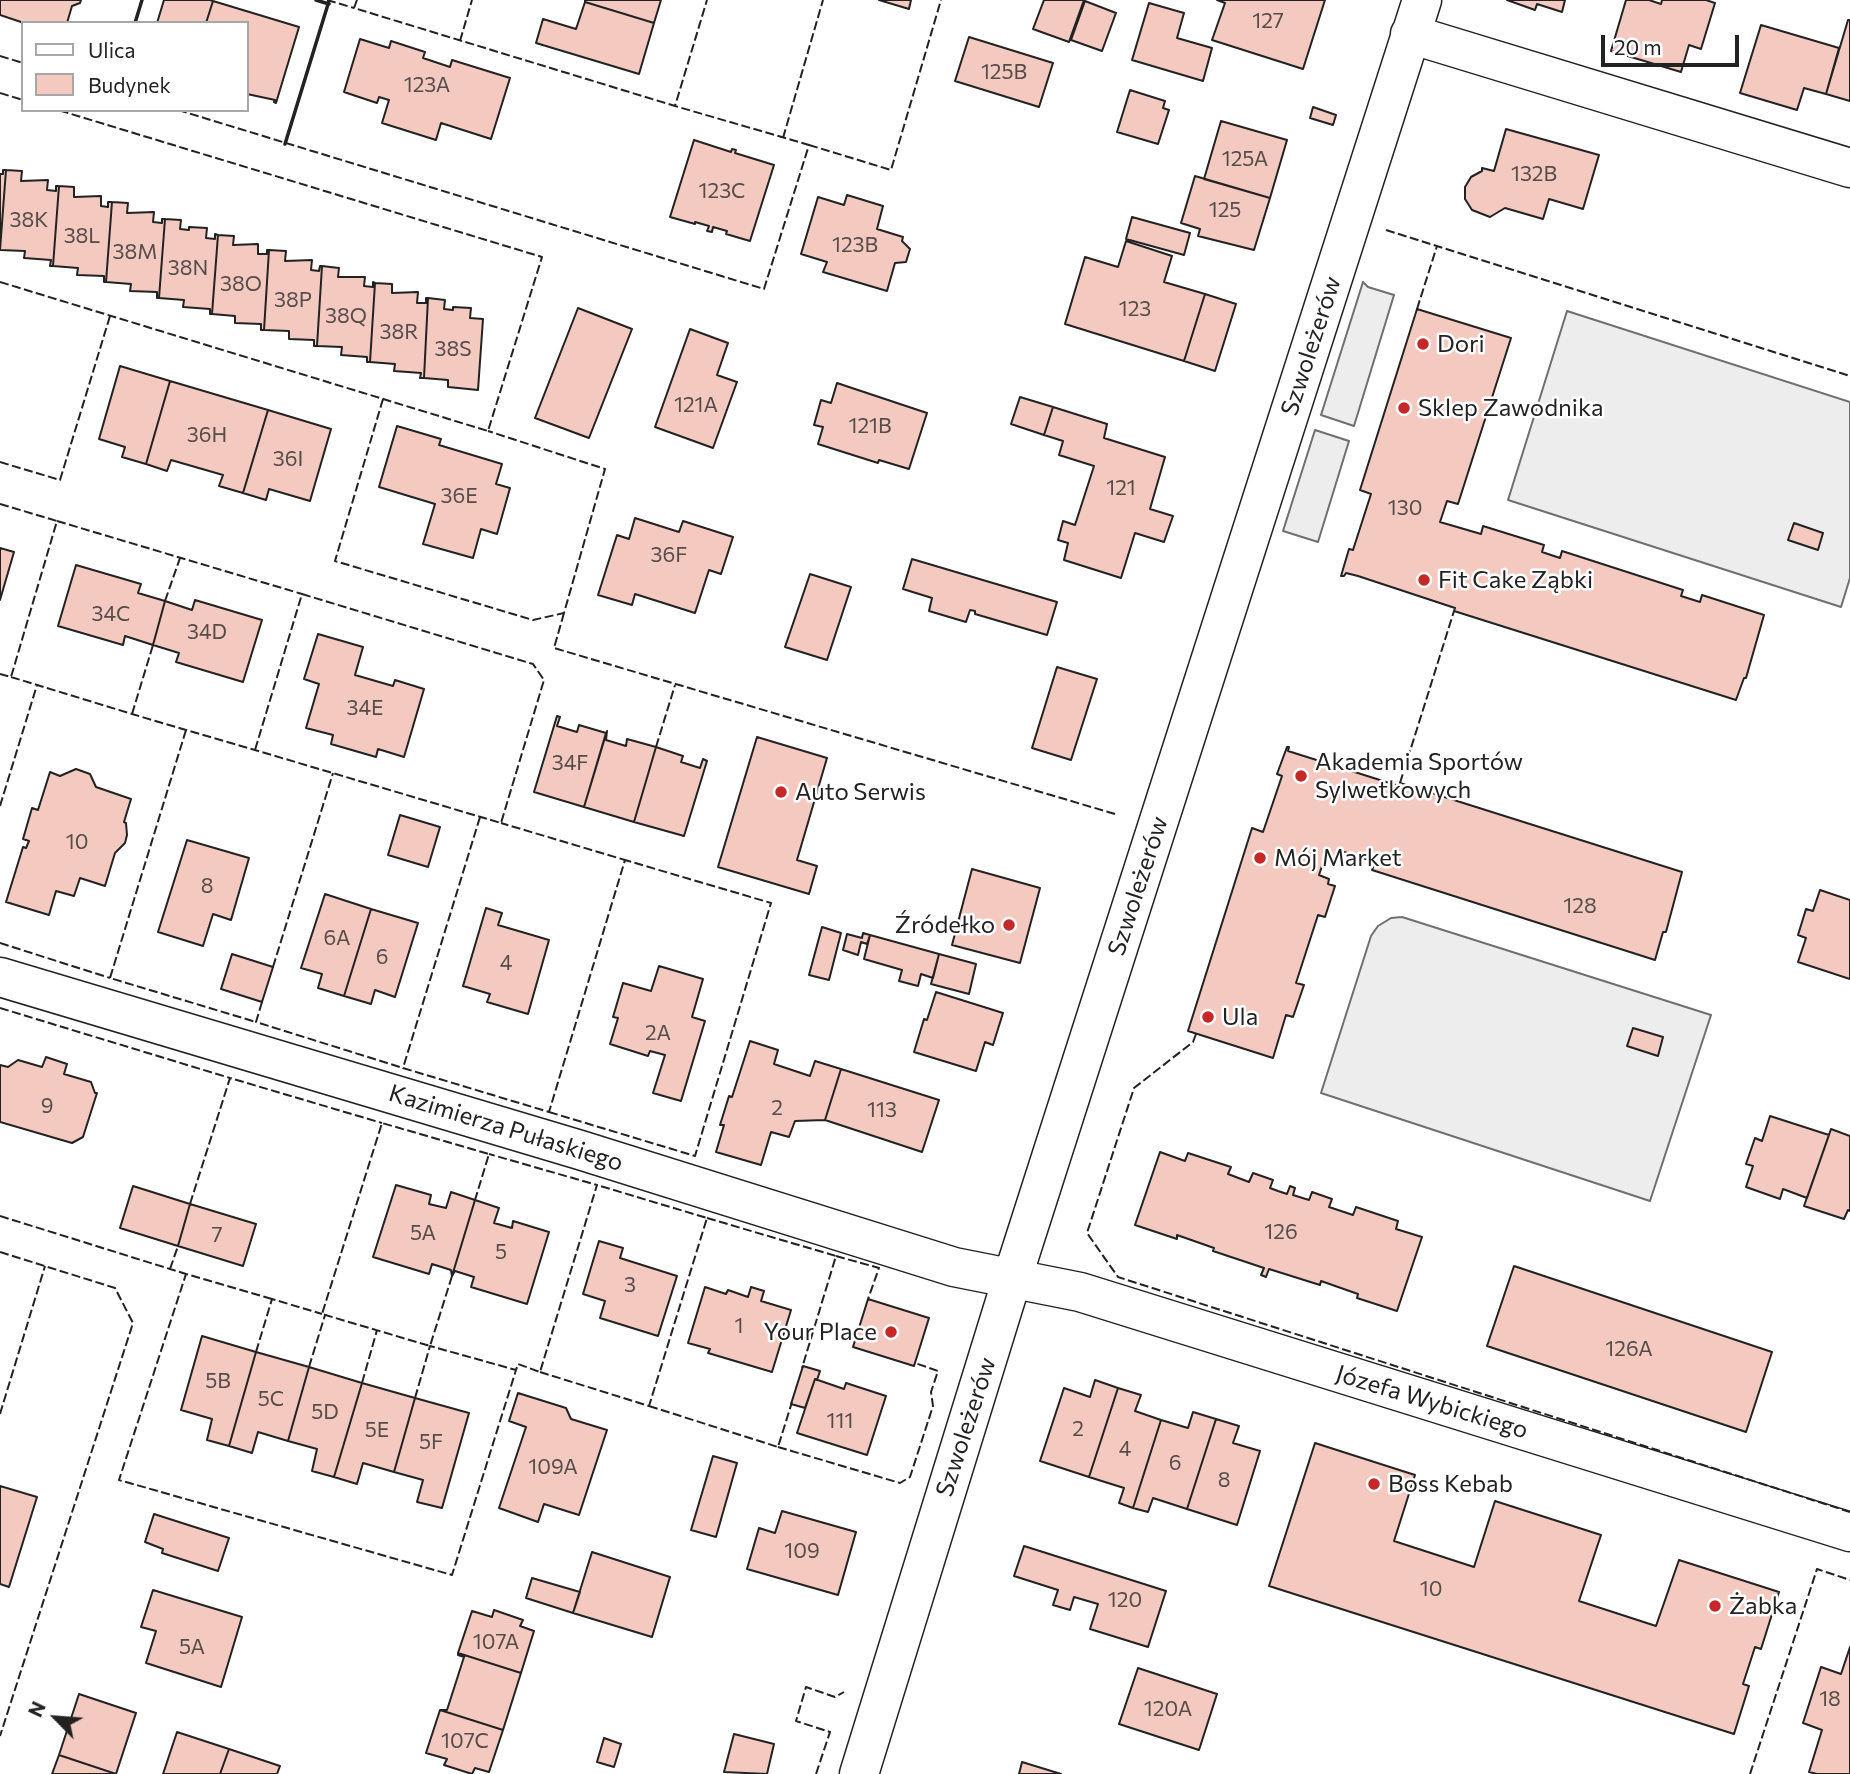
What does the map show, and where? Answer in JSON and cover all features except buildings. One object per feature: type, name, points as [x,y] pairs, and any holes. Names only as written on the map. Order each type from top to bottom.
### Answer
[{"type":"street","points":[[1416,17],[1850,168]]},
{"type":"street","name":"Szwoleżerów","points":[[859,1774],[1012,1279],[1416,17]]},
{"type":"street","name":"Kazimierza Pułaskiego","points":[[0,977],[593,1154],[954,1267],[1012,1279]]},
{"type":"street","name":"Józefa Wybickiego","points":[[1012,1279],[1080,1292],[1850,1532]]},
{"type":"shaded area","points":[[1363,282],[1368,287],[1394,295],[1354,426],[1321,415]]},
{"type":"shaded area","points":[[1567,311],[1850,402],[1850,578],[1841,607],[1508,500]]},
{"type":"shaded area","points":[[1315,430],[1349,441],[1318,542],[1283,531]]},
{"type":"shaded area","points":[[1402,917],[1711,1015],[1650,1201],[1321,1093],[1371,936],[1378,926],[1391,918]]},
{"type":"fence","points":[[327,0],[354,8]]},
{"type":"fence","points":[[357,0],[354,8],[675,106],[707,0]]},
{"type":"fence","points":[[460,41],[472,0]]},
{"type":"fence","points":[[783,138],[823,0]]},
{"type":"fence","points":[[809,145],[891,170],[941,0]]},
{"type":"fence","points":[[0,56],[21,62]]},
{"type":"fence","points":[[0,93],[21,99]]},
{"type":"fence","points":[[185,112],[764,289],[809,145],[675,106]]},
{"type":"fence","points":[[0,282],[488,431],[542,257],[65,112]]},
{"type":"fence","points":[[1386,230],[1850,376]]},
{"type":"fence","points":[[1417,309],[1437,246]]},
{"type":"fence","points":[[0,462],[60,480],[110,316]]},
{"type":"fence","points":[[383,399],[335,561],[533,620],[564,613],[605,469],[488,431]]},
{"type":"fence","points":[[0,504],[57,521],[11,677],[0,674]]},
{"type":"fence","points":[[57,521],[302,594]]},
{"type":"fence","points":[[165,601],[180,558]]},
{"type":"fence","points":[[11,677],[132,714],[501,823],[544,680],[533,664],[302,594],[255,750]]},
{"type":"fence","points":[[1400,783],[1454,611]]},
{"type":"fence","points":[[564,613],[554,648],[1115,814]]},
{"type":"fence","points":[[132,714],[153,645]]},
{"type":"fence","points":[[0,806],[37,685]]},
{"type":"fence","points":[[656,747],[675,685]]},
{"type":"fence","points":[[186,730],[110,978],[256,1022]]},
{"type":"fence","points":[[273,967],[333,773]]},
{"type":"fence","points":[[480,817],[403,1068],[549,1112],[625,860],[501,823]]},
{"type":"fence","points":[[549,1112],[695,1156],[771,903],[625,860]]},
{"type":"fence","points":[[0,943],[110,978]]},
{"type":"fence","points":[[262,1002],[256,1022],[403,1068]]},
{"type":"fence","points":[[0,1008],[230,1078]]},
{"type":"fence","points":[[1196,1034],[1193,1042],[1134,1088],[1087,1233],[1118,1277],[1850,1512]]},
{"type":"fence","points":[[190,1204],[230,1078],[382,1123]]},
{"type":"fence","points":[[452,1276],[430,1346],[322,1314],[382,1123],[489,1154],[475,1200]]},
{"type":"fence","points":[[415,1398],[430,1346],[516,1370],[518,1364],[540,1372],[597,1185],[489,1154]]},
{"type":"fence","points":[[540,1372],[649,1406],[707,1218],[597,1185]]},
{"type":"fence","points":[[0,1216],[186,1274]]},
{"type":"fence","points":[[707,1218],[836,1256],[802,1368]]},
{"type":"fence","points":[[170,1269],[178,1246]]},
{"type":"fence","points":[[0,1252],[115,1288],[133,1323],[0,1736]]},
{"type":"fence","points":[[836,1256],[879,1268],[868,1299]]},
{"type":"fence","points":[[0,1414],[45,1266]]},
{"type":"fence","points":[[272,1299],[186,1274],[119,1480],[452,1575],[516,1370]]},
{"type":"fence","points":[[256,1352],[272,1299],[322,1314]]},
{"type":"fence","points":[[309,1367],[325,1315]]},
{"type":"fence","points":[[362,1383],[377,1330]]},
{"type":"fence","points":[[778,1447],[900,1483],[910,1477],[933,1406],[931,1392],[938,1371],[915,1363]]},
{"type":"fence","points":[[649,1406],[778,1447],[792,1402]]},
{"type":"fence","points":[[1750,1774],[1817,1569],[1850,1580]]},
{"type":"fence","points":[[816,1774],[830,1732],[796,1721],[806,1687],[835,1697],[844,1692]]},
{"type":"wall","points":[[136,21],[142,0]]},
{"type":"wall","points":[[316,0],[329,4]]},
{"type":"wall","points":[[285,144],[329,1]]},
{"type":"place","name":"Dori","points":[[1423,344]]},
{"type":"place","name":"Sklep Zawodnika","points":[[1404,408]]},
{"type":"place","name":"Fit Cake Ząbki","points":[[1424,580]]},
{"type":"place","name":"Akademia Sportów Sylwetkowych","points":[[1301,776]]},
{"type":"place","name":"Auto Serwis","points":[[781,792]]},
{"type":"place","name":"Mój Market","points":[[1260,858]]},
{"type":"place","name":"Źródełko","points":[[1009,925]]},
{"type":"place","name":"Ula","points":[[1208,1017]]},
{"type":"place","name":"Your Place","points":[[891,1332]]},
{"type":"place","name":"Boss Kebab","points":[[1374,1484]]},
{"type":"place","name":"Żabka","points":[[1715,1606]]}]
